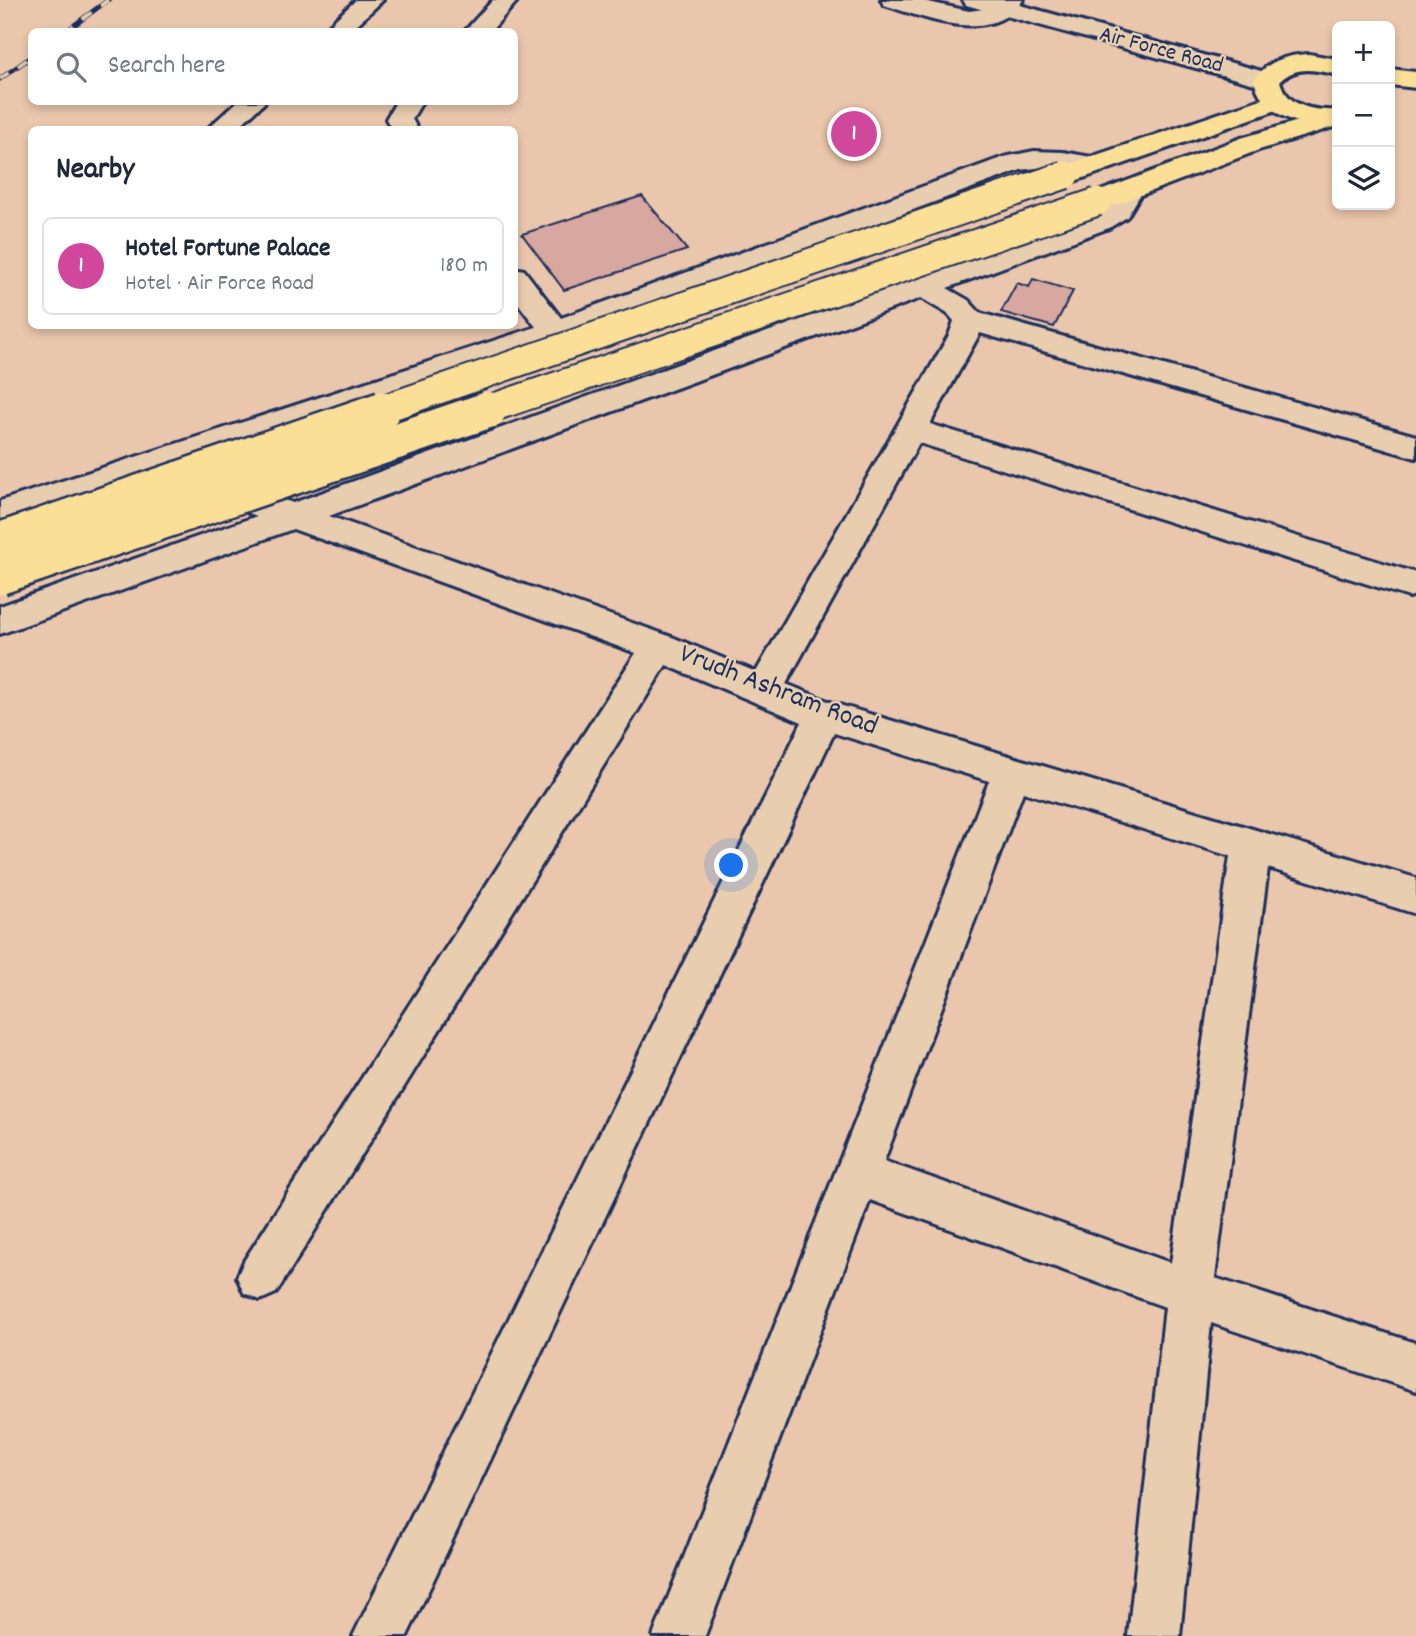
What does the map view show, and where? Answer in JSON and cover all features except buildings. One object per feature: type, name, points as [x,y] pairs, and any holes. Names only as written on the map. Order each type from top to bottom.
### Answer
[{"type":"main road","points":[[1271,91],[1273,70],[1296,63],[1332,65]]},
{"type":"main road","points":[[1395,78],[1416,80]]},
{"type":"main road","points":[[1271,91],[1292,111],[1311,117],[1332,118]]},
{"type":"main road","points":[[0,541],[1079,170],[1271,91]]},
{"type":"main road","points":[[0,576],[1097,202],[1250,144],[1332,119]]},
{"type":"street","points":[[339,28],[372,0]]},
{"type":"street","points":[[480,28],[506,0]]},
{"type":"street","points":[[893,0],[974,18],[995,14],[1007,4]]},
{"type":"street","name":"Air Force Road","points":[[975,0],[1007,4],[1271,91]]},
{"type":"street","name":"Air Force Road","points":[[1046,0],[1296,63]]},
{"type":"street","points":[[224,126],[248,105]]},
{"type":"street","points":[[403,126],[400,119],[407,105]]},
{"type":"street","points":[[0,513],[555,331],[1014,163],[1055,157],[1079,170]]},
{"type":"street","points":[[0,620],[294,516],[1098,222],[1117,211],[1129,190]]},
{"type":"street","points":[[518,282],[555,331]]},
{"type":"street","points":[[923,286],[958,307],[969,320],[1416,447]]},
{"type":"street","points":[[764,691],[964,335],[969,320]]},
{"type":"street","points":[[911,429],[1409,584]]},
{"type":"street","name":"Vrudh Ashram Road","points":[[147,464],[659,647],[824,715],[1416,896]]},
{"type":"street","points":[[260,1277],[659,647]]},
{"type":"street","points":[[379,1636],[824,715]]},
{"type":"street","points":[[679,1636],[1012,771]]},
{"type":"street","points":[[1154,1636],[1190,1293],[1251,846]]},
{"type":"street","points":[[857,1173],[1190,1293],[1416,1367]]},
{"type":"railway","points":[[70,28],[108,0]]},
{"type":"railway","points":[[0,79],[28,59]]},
{"type":"place","name":"Hotel Fortune Palace","points":[[854,134]]}]
